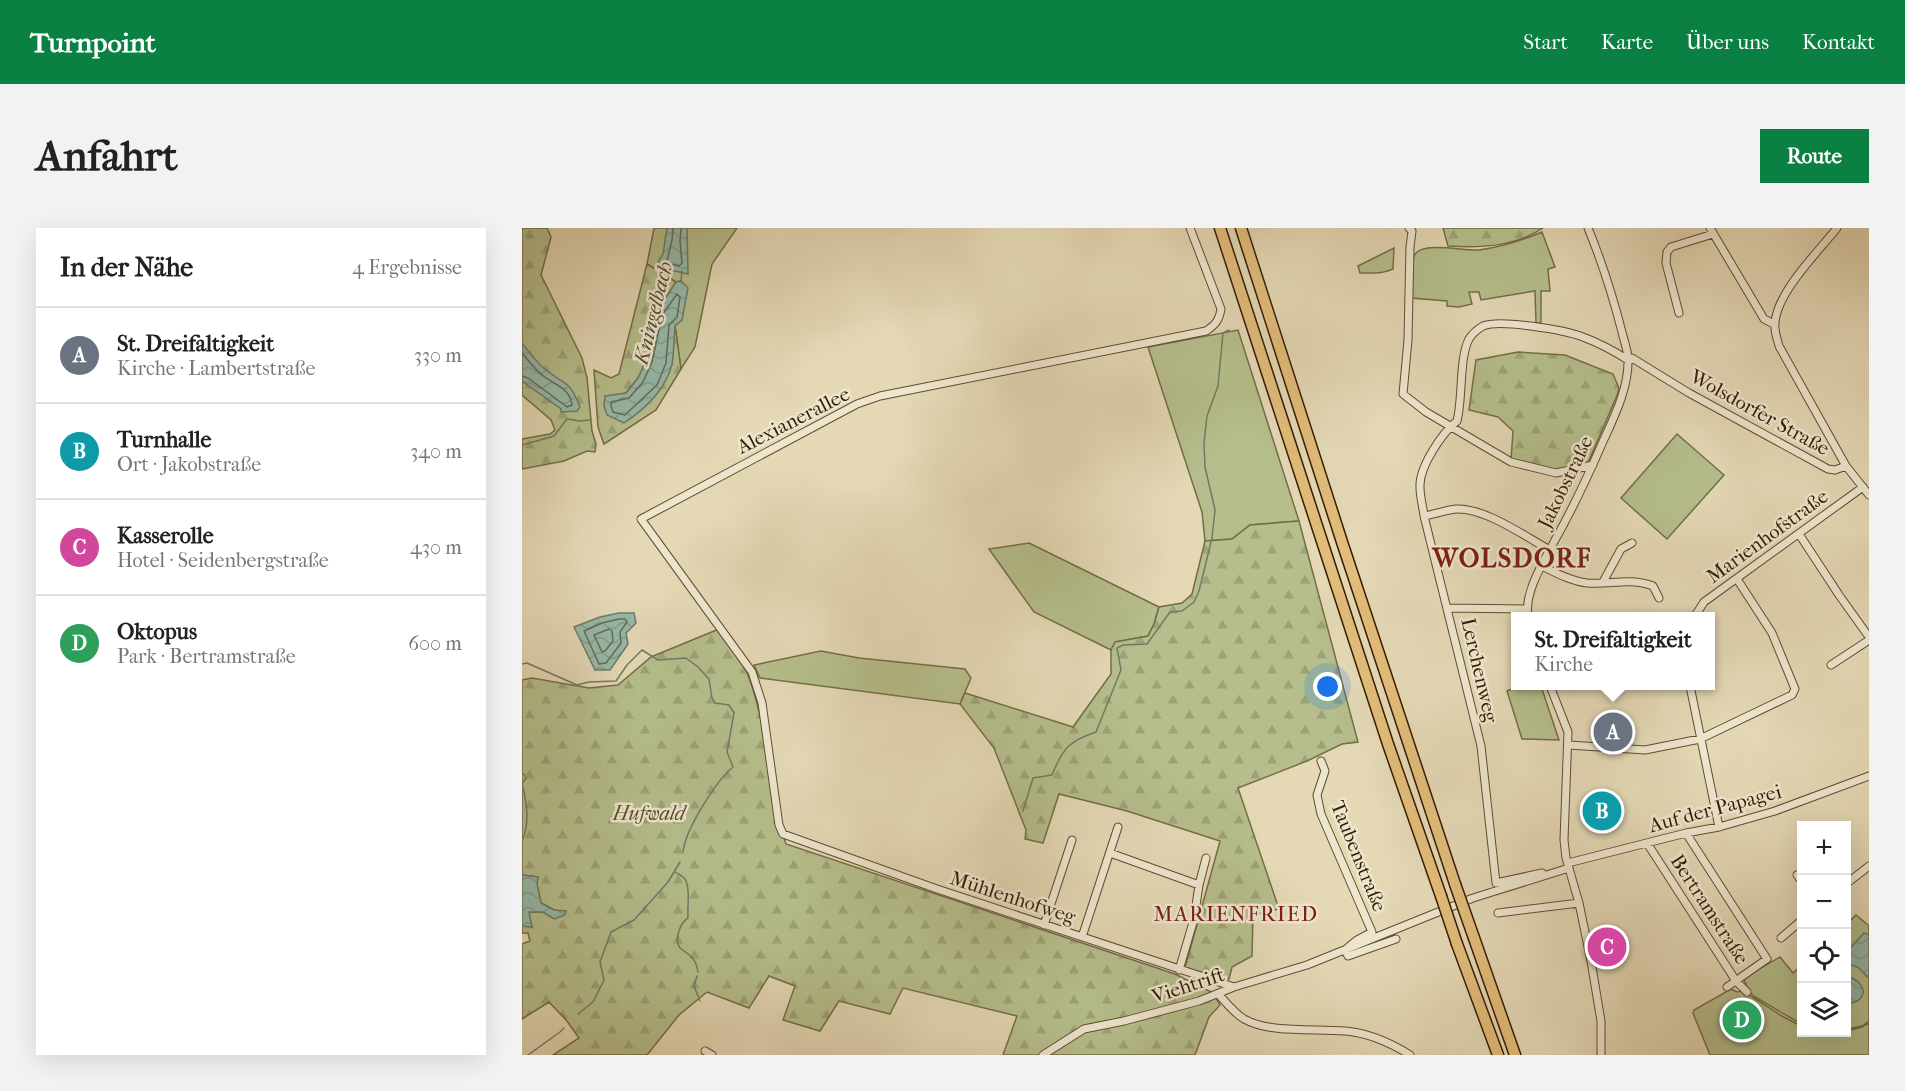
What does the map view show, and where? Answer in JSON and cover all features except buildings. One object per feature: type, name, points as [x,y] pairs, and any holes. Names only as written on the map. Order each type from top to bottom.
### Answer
[{"type":"highway","points":[[1220,228],[1388,744],[1498,1055]]},
{"type":"highway","points":[[1241,228],[1455,884],[1515,1055]]},
{"type":"street","name":"Alexianerallee","points":[[783,834],[779,825],[762,703],[752,672],[641,519],[857,404],[880,396],[1206,331],[1220,319],[1221,309],[1190,228]]},
{"type":"street","points":[[1409,228],[1412,231],[1408,340],[1403,394],[1426,412],[1511,462],[1556,473],[1593,465]]},
{"type":"street","points":[[1588,228],[1600,255],[1628,360]]},
{"type":"street","points":[[1837,228],[1789,288],[1779,304],[1774,324],[1779,346],[1846,466]]},
{"type":"street","points":[[1679,313],[1666,263],[1667,252],[1671,248],[1711,231],[1764,319],[1774,324]]},
{"type":"street","points":[[1450,426],[1457,421],[1459,412],[1467,342],[1484,326],[1517,325],[1581,336],[1608,347],[1628,360]]},
{"type":"street","name":"Wolsdorfer Straße","points":[[1628,360],[1632,358],[1707,403],[1828,469],[1835,470],[1846,466],[1869,495]]},
{"type":"street","name":"Jakobstraße","points":[[1527,612],[1528,597],[1573,508],[1622,398],[1628,360]]},
{"type":"street","name":"Lerchenweg","points":[[1450,426],[1424,467],[1419,485],[1424,516],[1449,608],[1481,746],[1496,883],[1542,873],[1544,875]]},
{"type":"street","name":"Marienhofstraße","points":[[1698,612],[1704,602],[1863,487]]},
{"type":"street","points":[[1424,516],[1457,509],[1479,512],[1550,550]]},
{"type":"street","points":[[1799,534],[1869,639],[1831,665]]},
{"type":"street","points":[[1603,582],[1621,549],[1632,543]]},
{"type":"street","points":[[1542,566],[1561,576],[1586,583],[1641,581],[1653,586],[1659,598]]},
{"type":"street","points":[[1569,745],[1645,750],[1700,739],[1792,695],[1795,691],[1772,633],[1737,579]]},
{"type":"street","points":[[1449,608],[1511,612]]},
{"type":"street","points":[[1552,690],[1568,732],[1564,840],[1568,866],[1579,903],[1601,1021],[1601,1055]]},
{"type":"street","points":[[1691,690],[1719,827]]},
{"type":"street","name":"Taubenstraße","points":[[1321,761],[1325,771],[1317,795],[1321,814],[1372,932],[1356,940],[1345,950]]},
{"type":"street","name":"Auf der Papagei","points":[[1473,898],[1568,866],[1647,843],[1719,827],[1775,811],[1869,776]]},
{"type":"street","points":[[1082,937],[1118,827]]},
{"type":"street","points":[[1686,833],[1767,959],[1727,987]]},
{"type":"street","name":"Mühlenhofweg","points":[[783,834],[937,889],[1234,987]]},
{"type":"street","points":[[1044,924],[1072,840]]},
{"type":"street","name":"Bertramstraße","points":[[1647,843],[1736,981],[1747,992]]},
{"type":"street","points":[[1110,853],[1199,885]]},
{"type":"street","points":[[1179,970],[1194,919],[1206,858]]},
{"type":"street","points":[[1851,880],[1869,866]]},
{"type":"street","name":"Viehtrift","points":[[1043,1055],[1084,1029],[1199,1001],[1234,987],[1307,965],[1473,898]]},
{"type":"street","points":[[1498,913],[1579,903]]},
{"type":"street","points":[[1780,938],[1797,924]]},
{"type":"street","name":"Viehtrift","points":[[1345,950],[1348,956],[1396,939]]},
{"type":"street","points":[[1218,994],[1244,1019],[1256,1024],[1270,1028],[1347,1031],[1364,1034],[1391,1044],[1410,1055]]},
{"type":"green space","points":[[522,228],[547,228],[551,237],[541,275],[582,358],[587,378],[592,431],[596,444],[595,452],[587,451],[564,461],[522,469],[522,439],[550,434],[555,430],[551,420],[522,395]]},
{"type":"green space","points":[[654,228],[737,228],[712,264],[695,347],[681,369],[675,326],[681,281],[676,282],[647,264]]},
{"type":"green space","points":[[1443,228],[1543,228],[1509,243],[1472,247],[1448,246]]},
{"type":"green space","points":[[1542,232],[1555,267],[1548,269],[1550,291],[1541,291],[1541,323],[1536,323],[1535,291],[1481,300],[1479,292],[1469,292],[1472,304],[1459,307],[1447,306],[1447,301],[1411,298],[1412,261],[1416,253],[1421,250],[1436,247],[1479,250],[1511,243]]},
{"type":"green space","points":[[1394,248],[1393,269],[1360,273],[1358,266]]},
{"type":"green space","points":[[647,264],[676,282],[656,313],[646,361],[638,378],[626,392],[672,365],[675,326],[681,369],[656,410],[604,444],[598,427],[594,370],[611,378],[619,374]]},
{"type":"green space","points":[[1238,330],[1299,521],[1250,525],[1232,539],[1205,541],[1202,512],[1148,347]]},
{"type":"green space","points":[[1518,352],[1565,355],[1613,374],[1619,388],[1618,393],[1588,463],[1556,470],[1511,460],[1513,431],[1498,417],[1469,410],[1476,360]]},
{"type":"green space","points":[[1677,434],[1724,475],[1667,539],[1621,498]]},
{"type":"green space","points":[[1299,521],[1358,742],[1342,744],[1307,761],[1238,788],[1279,909],[1253,915],[1252,956],[1232,967],[1229,979],[1185,968],[1220,841],[1127,811],[1059,794],[1043,843],[1025,839],[1026,830],[994,748],[960,704],[965,693],[1073,727],[1111,674],[1111,650],[1115,642],[1148,636],[1159,607],[1182,603],[1192,594],[1205,541],[1232,539],[1250,525]]},
{"type":"green space","points":[[1029,543],[1159,607],[1148,636],[1116,642],[1111,650],[1034,612],[989,549]]},
{"type":"green space","name":"Hufwald","points":[[719,629],[743,663],[758,707],[774,799],[786,844],[1175,974],[1213,993],[1220,1005],[1209,1017],[1195,1055],[1003,1055],[1017,1016],[903,988],[890,1014],[839,1001],[820,1031],[783,1020],[795,986],[769,976],[749,1008],[707,992],[679,1015],[647,1055],[553,1055],[579,1038],[567,1021],[549,1002],[522,1019],[522,944],[530,941],[528,933],[522,933],[522,926],[531,926],[529,912],[566,912],[554,910],[541,903],[538,877],[522,875],[522,680],[532,678],[589,688],[618,685],[651,657]]},
{"type":"green space","points":[[821,651],[859,658],[965,669],[971,678],[960,704],[760,678],[754,665]]},
{"type":"green space","points":[[1542,690],[1559,740],[1522,739],[1507,691]]},
{"type":"green space","points":[[1856,915],[1869,926],[1869,1021],[1862,1026],[1851,1028],[1851,929],[1851,920]]},
{"type":"green space","points":[[1780,957],[1793,973],[1797,970],[1797,1022],[1755,997],[1746,989],[1743,978]]},
{"type":"green space","points":[[1731,989],[1737,992],[1743,991],[1797,1024],[1797,1037],[1851,1037],[1851,1030],[1869,1023],[1869,1055],[1710,1055],[1693,1013],[1694,1010]]},
{"type":"water","points":[[667,228],[687,228],[688,274],[667,269],[658,262],[663,254]]},
{"type":"water","points":[[681,281],[688,288],[682,320],[675,326],[672,364],[665,382],[647,405],[624,423],[607,415],[604,406],[605,396],[626,393],[638,378],[646,361],[656,313],[676,282]]},
{"type":"water","points":[[522,343],[542,366],[573,391],[580,407],[577,411],[561,412],[561,409],[522,381]]},
{"type":"water","points":[[634,613],[636,623],[626,633],[628,644],[610,670],[595,670],[574,627],[600,617]]},
{"type":"water","points":[[522,875],[538,877],[541,903],[554,910],[566,911],[565,915],[554,919],[543,912],[529,912],[532,927],[522,926]]},
{"type":"water","points":[[1864,933],[1869,935],[1869,975],[1867,977],[1858,968],[1851,965],[1851,947]]},
{"type":"water","points":[[1851,978],[1859,983],[1863,992],[1862,996],[1851,1003]]},
{"type":"waterway","name":"Kningelbach","points":[[681,281],[682,271]]},
{"type":"waterway","points":[[1023,811],[1033,778],[1052,775],[1060,758],[1073,742],[1096,732],[1121,670],[1117,648],[1123,645],[1147,644],[1170,612],[1182,611],[1194,602],[1199,591],[1212,538],[1215,510],[1205,467],[1204,443],[1207,416],[1218,386],[1223,333],[1229,330]]},
{"type":"waterway","name":"Kningelbach","points":[[522,445],[554,436],[567,419],[590,420]]},
{"type":"waterway","points":[[522,664],[527,663],[577,685],[616,681],[627,665],[642,650],[658,660],[686,658],[709,679],[715,703],[729,705],[734,713],[727,752],[733,767],[702,806],[689,831],[683,852]]},
{"type":"waterway","points":[[522,774],[526,778],[522,784],[527,813],[522,841]]},
{"type":"waterway","points":[[578,1014],[593,1002],[604,980],[600,962],[611,932],[634,920],[668,882],[680,862]]},
{"type":"waterway","points":[[675,872],[684,878],[688,892],[688,918],[680,928],[679,946],[694,960],[698,972]]},
{"type":"waterway","points":[[697,976],[694,986],[700,1001]]},
{"type":"waterway","points":[[528,1055],[564,1028]]},
{"type":"place","name":"St. Dreifaltigkeit","points":[[1613,732]]},
{"type":"place","name":"Turnhalle","points":[[1602,811]]},
{"type":"place","name":"Kasserolle","points":[[1607,947]]},
{"type":"place","name":"Oktopus","points":[[1742,1020]]},
{"type":"district","name":"WOLSDORF","points":[[1512,558]]},
{"type":"district","name":"MARIENFRIED","points":[[1236,914]]}]
